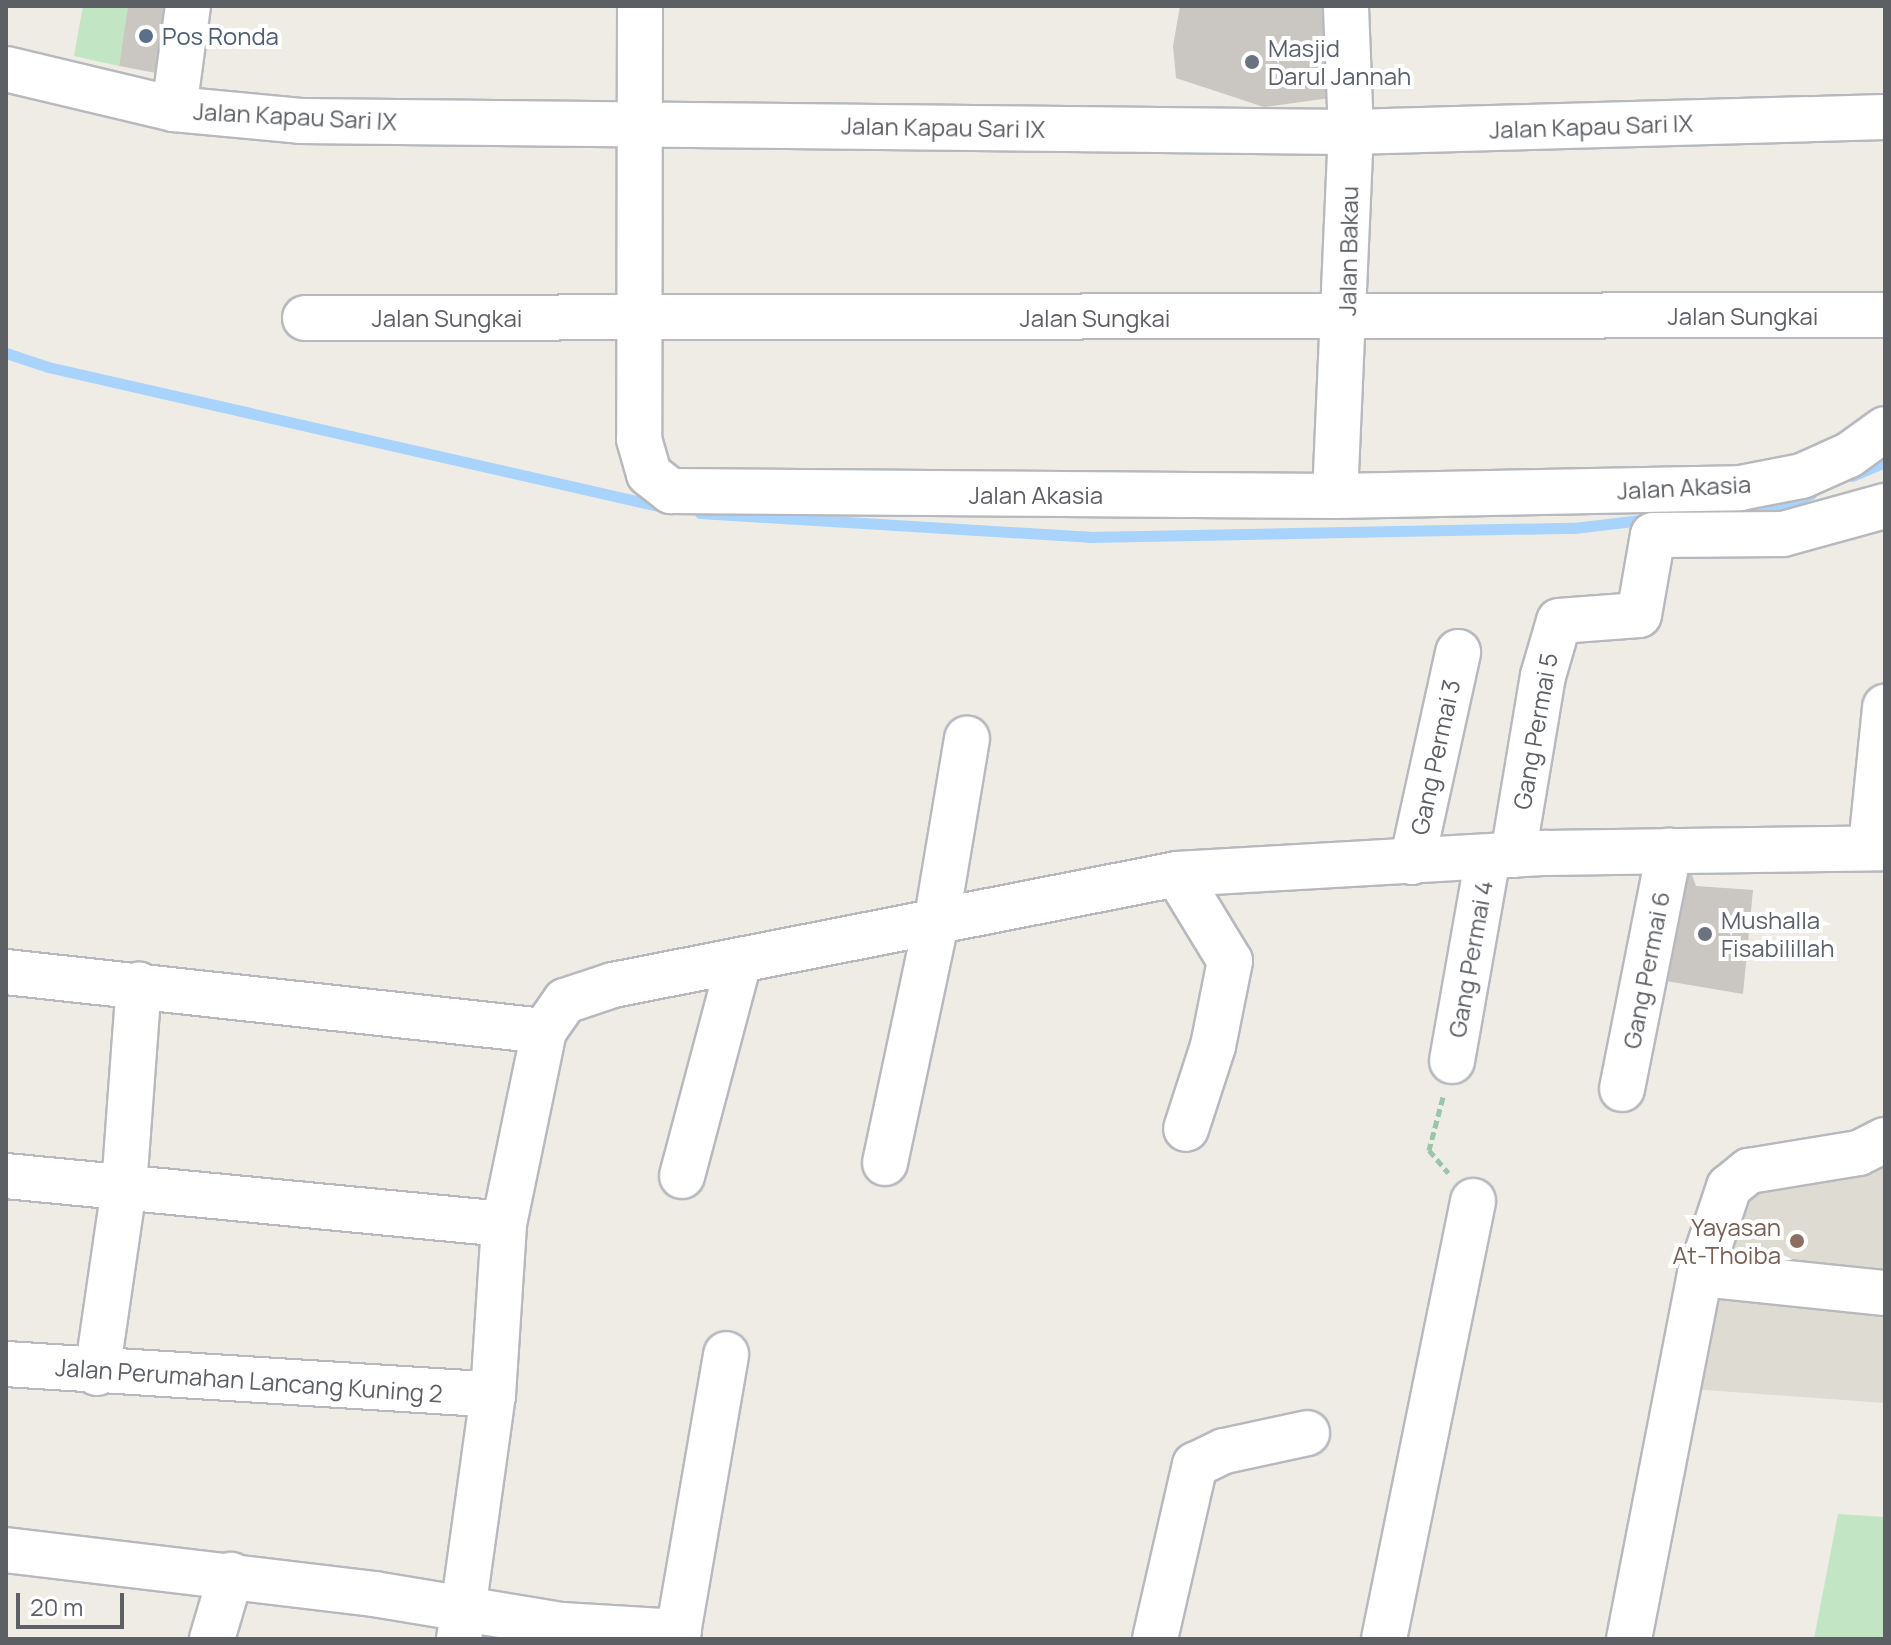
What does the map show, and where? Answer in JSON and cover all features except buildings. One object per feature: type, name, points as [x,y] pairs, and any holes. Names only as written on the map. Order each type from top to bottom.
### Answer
[{"type":"street","points":[[174,109],[188,6]]},
{"type":"street","name":"Jalan Akasia","points":[[640,6],[635,318],[641,457],[658,484],[671,491],[1335,496],[1740,488],[1802,476],[1849,455],[1885,429]]},
{"type":"street","name":"Jalan Bakau","points":[[1335,496],[1346,318],[1351,132],[1346,6]]},
{"type":"street","name":"Jalan Kapau Sari IX","points":[[6,69],[174,109],[300,121],[1351,132],[1885,117]]},
{"type":"street","name":"Jalan Sungkai","points":[[305,318],[1885,315]]},
{"type":"street","name":"Gang Permai 5","points":[[1500,856],[1559,621],[1639,615],[1653,535],[1783,534],[1885,506]]},
{"type":"street","name":"Gang Permai 3","points":[[1412,862],[1458,652]]},
{"type":"street","points":[[463,1624],[493,1395],[504,1224],[544,1031],[554,1010],[578,994],[1177,874],[1500,856],[1878,847],[1885,707]]},
{"type":"street","points":[[885,1163],[936,924],[967,739]]},
{"type":"street","name":"Gang Permai 6","points":[[1622,1089],[1669,851]]},
{"type":"street","name":"Gang Permai 4","points":[[1452,1061],[1500,856]]},
{"type":"street","points":[[1177,874],[1230,961],[1213,1046],[1186,1129]]},
{"type":"street","points":[[682,1176],[739,962]]},
{"type":"street","points":[[6,972],[544,1031]]},
{"type":"street","points":[[97,1373],[124,1187],[139,985]]},
{"type":"street","points":[[1629,1639],[1700,1274],[1719,1207],[1738,1178],[1763,1168],[1859,1153],[1885,1140]]},
{"type":"street","points":[[6,1176],[504,1224]]},
{"type":"street","points":[[1384,1639],[1473,1201]]},
{"type":"street","points":[[1700,1274],[1885,1293]]},
{"type":"street","points":[[6,1550],[231,1575],[463,1624],[562,1625],[678,1636],[726,1354]]},
{"type":"street","name":"Jalan Perumahan Lancang Kuning 2","points":[[6,1364],[97,1373],[493,1395]]},
{"type":"street","points":[[1155,1639],[1195,1465],[1224,1451],[1307,1433]]},
{"type":"street","points":[[212,1639],[231,1575]]},
{"type":"path","points":[[1452,1061],[1429,1150],[1473,1201]]},
{"type":"shaded area","name":"Yayasan At-Thoiba","points":[[1885,1140],[1885,1403],[1678,1388],[1719,1207]]},
{"type":"green space","points":[[83,6],[128,6],[119,66],[74,56]]},
{"type":"green space","points":[[1838,1514],[1885,1517],[1885,1639],[1814,1639]]},
{"type":"waterway","points":[[6,353],[48,367],[667,508]]},
{"type":"waterway","points":[[1852,476],[1885,462]]},
{"type":"waterway","points":[[1694,514],[1790,503],[1811,494]]},
{"type":"waterway","points":[[700,513],[1089,537],[1574,528],[1649,519]]},
{"type":"place","name":"Pos Ronda","points":[[146,36]]},
{"type":"place","name":"Masjid Darul Jannah","points":[[1252,62]]},
{"type":"place","name":"Mushalla Fisabilillah","points":[[1705,934]]},
{"type":"place","name":"Yayasan At-Thoiba","points":[[1797,1241]]}]
